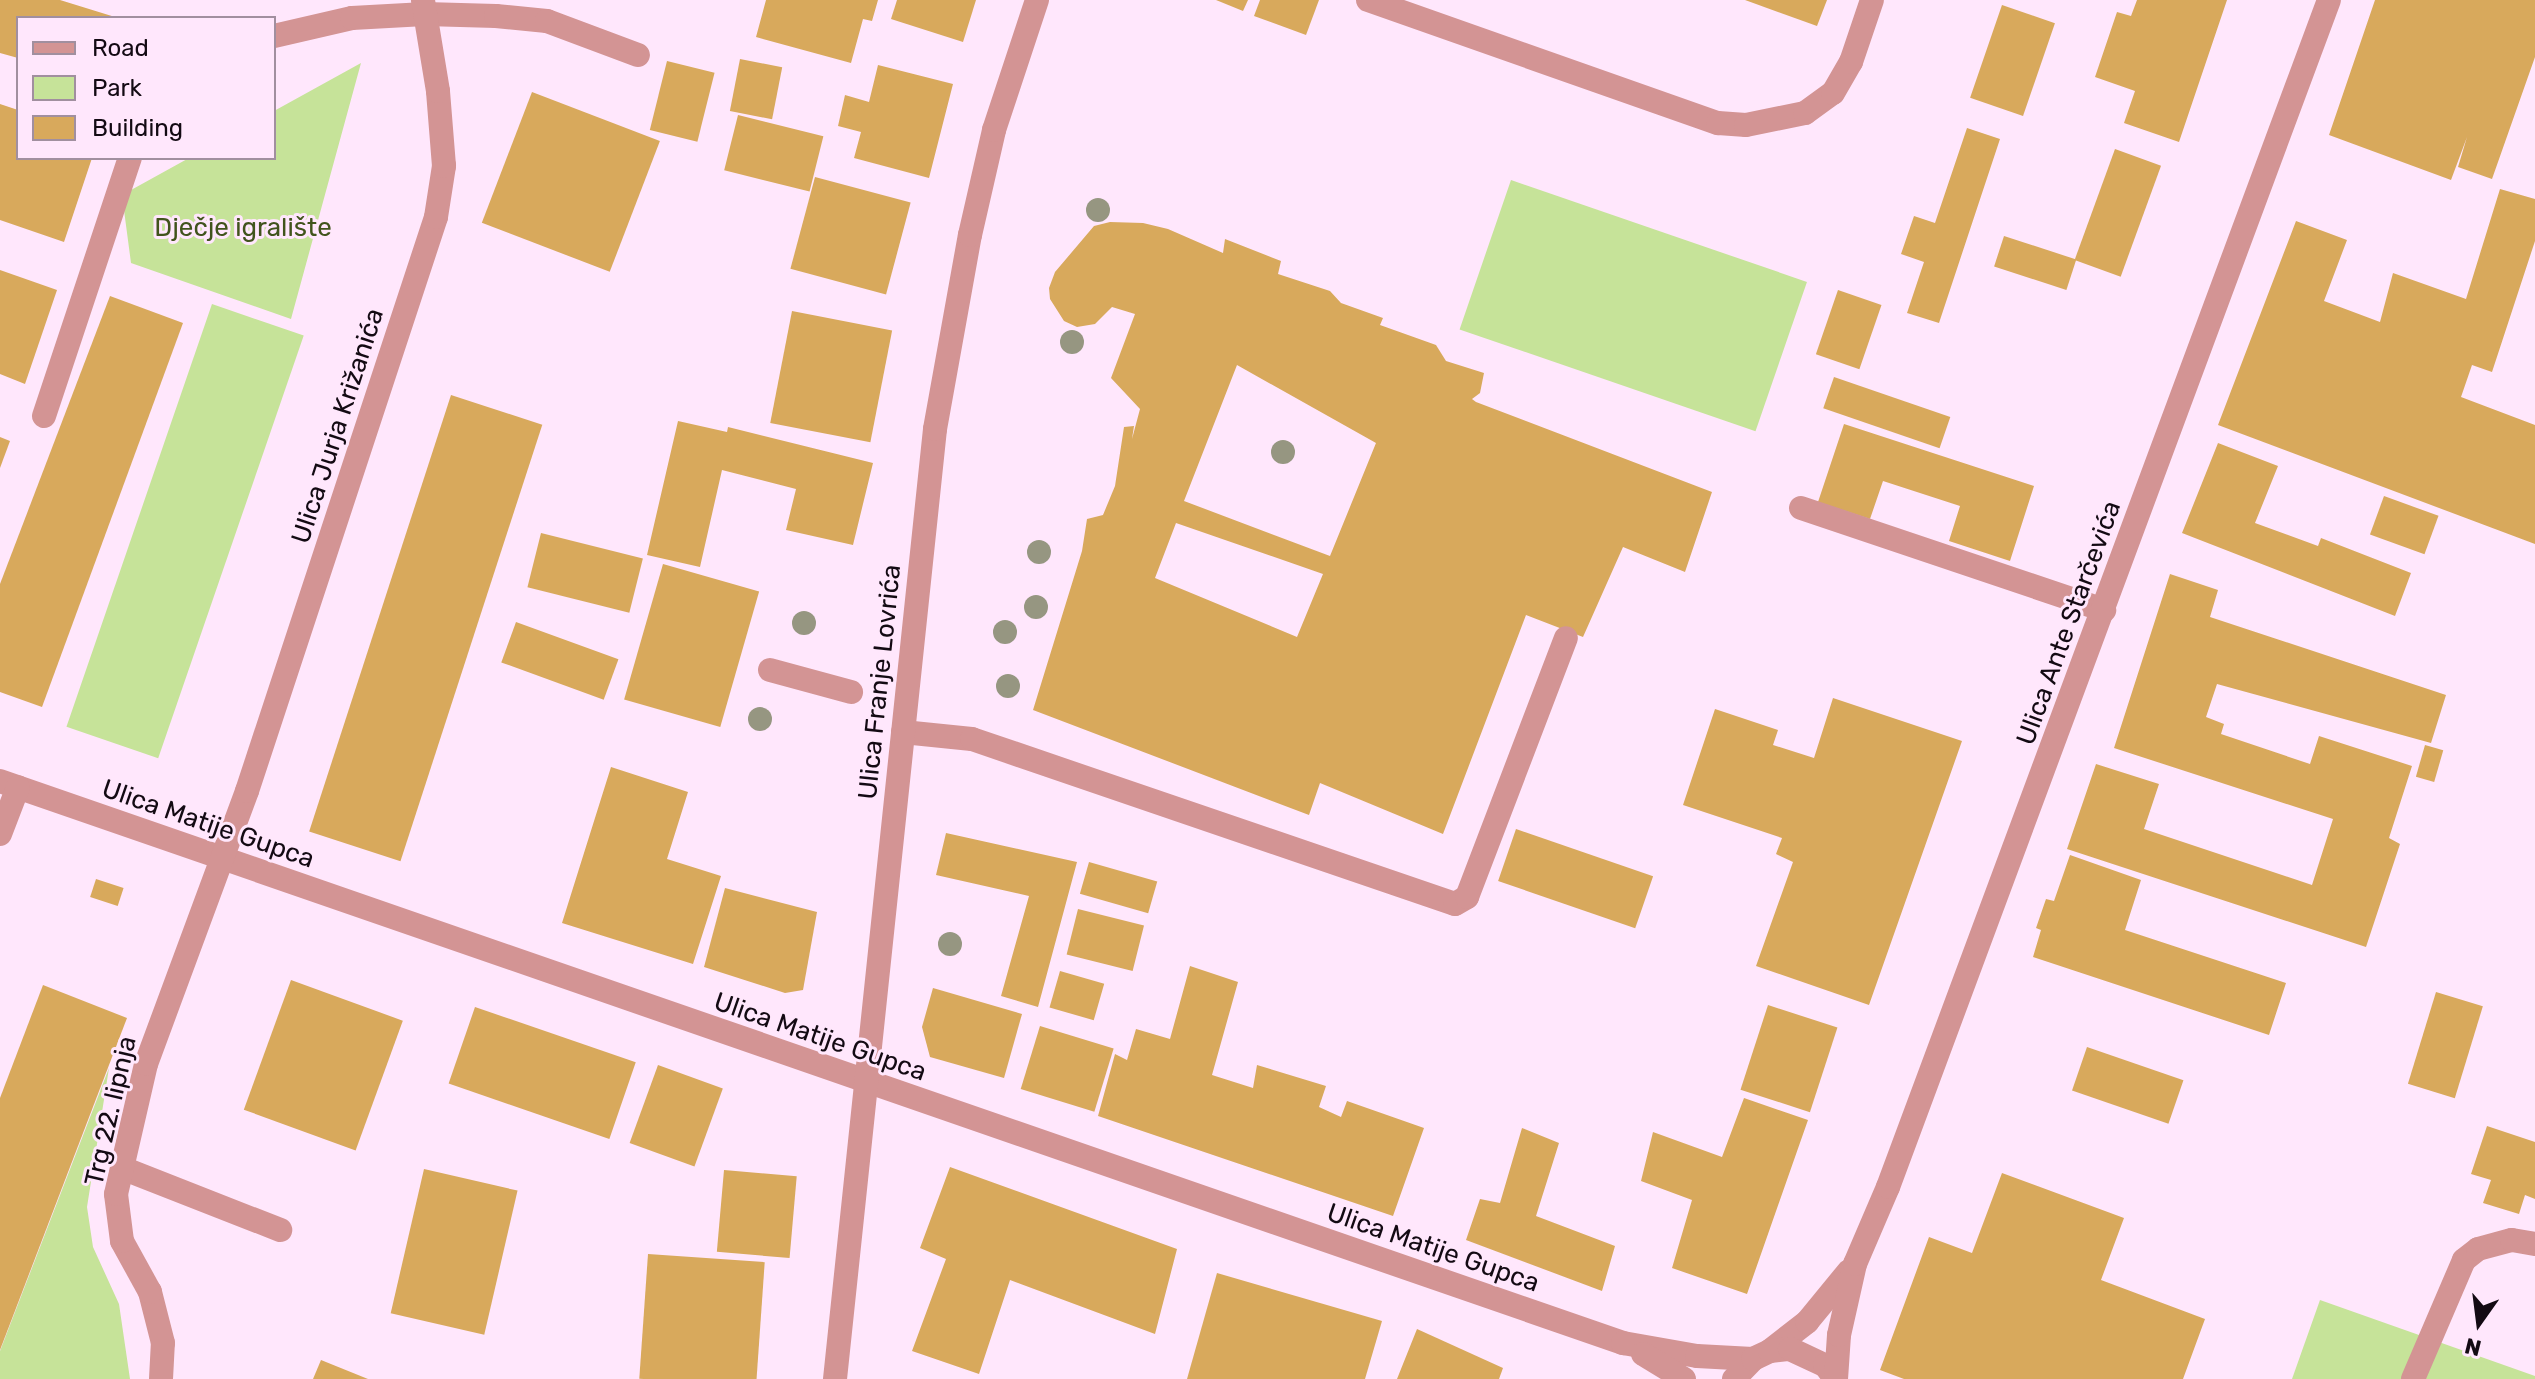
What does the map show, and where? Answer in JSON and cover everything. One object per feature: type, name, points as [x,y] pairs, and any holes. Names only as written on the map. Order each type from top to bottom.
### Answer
[{"type":"street","name":"Ulica Franje Lovrića","points":[[835,1379],[851,1210],[869,1084],[928,489],[951,336],[994,130],[1037,0]]},
{"type":"street","points":[[1368,0],[1718,123],[1746,125],[1805,113],[1833,93],[1851,62],[1872,0]]},
{"type":"street","name":"Ulica Ante Starčevića","points":[[1836,1379],[1839,1335],[1855,1264],[1888,1187],[2329,0]]},
{"type":"street","points":[[276,36],[352,18],[424,7],[547,21],[638,55]]},
{"type":"street","name":"Ulica Jurja Križanića","points":[[222,858],[436,217],[444,166],[438,91],[424,7]]},
{"type":"street","points":[[44,416],[129,160]]},
{"type":"street","points":[[1801,508],[2104,610]]},
{"type":"street","points":[[903,732],[972,739],[1455,904],[1467,897],[1566,638]]},
{"type":"street","points":[[770,670],[851,692]]},
{"type":"street","points":[[0,834],[9,784]]},
{"type":"street","name":"Ulica Matije Gupca","points":[[9,784],[1623,1343],[1697,1356],[1762,1355],[1790,1349],[1825,1365],[1836,1379]]},
{"type":"street","name":"Trg 22. lipnja","points":[[161,1379],[163,1343],[150,1292],[122,1241],[116,1194],[146,1064],[222,858]]},
{"type":"street","points":[[122,1168],[280,1230]]},
{"type":"street","points":[[2413,1379],[2464,1260],[2478,1249],[2512,1240],[2535,1244]]},
{"type":"street","name":"Ulica Ante Starčevića","points":[[1734,1379],[1807,1322],[1855,1264]]},
{"type":"street","name":"Ulica Matije Gupca","points":[[1623,1343],[1684,1379]]},
{"type":"green space","name":"Dječje igralište","points":[[361,63],[291,319],[131,263],[122,195],[185,160],[276,160],[276,110]]},
{"type":"green space","points":[[1511,180],[1807,282],[1756,431],[1460,329]]},
{"type":"green space","points":[[212,304],[304,336],[158,758],[66,727]]},
{"type":"green space","points":[[109,1068],[87,1207],[93,1247],[119,1304],[130,1379],[0,1379],[0,1351]]},
{"type":"green space","points":[[2320,1300],[2535,1376],[2535,1379],[2292,1379]]},
{"type":"building","points":[[0,0],[60,0],[112,16],[16,16],[16,57],[0,53]]},
{"type":"building","points":[[766,0],[878,0],[872,21],[863,19],[851,63],[756,37]]},
{"type":"building","points":[[897,0],[976,0],[963,42],[891,19]]},
{"type":"building","points":[[1216,0],[1248,0],[1243,11]]},
{"type":"building","points":[[1260,0],[1319,0],[1306,35],[1254,16]]},
{"type":"building","points":[[1745,0],[1827,0],[1817,26]]},
{"type":"building","points":[[2137,0],[2227,0],[2179,142],[2124,123],[2135,91],[2095,77],[2117,12],[2131,16]]},
{"type":"building","points":[[2375,0],[2535,0],[2535,57],[2492,179],[2458,167],[2467,137],[2451,180],[2329,135]]},
{"type":"building","points":[[2002,5],[2055,23],[2023,116],[1970,98]]},
{"type":"building","points":[[740,59],[782,67],[772,119],[730,111]]},
{"type":"building","points":[[667,61],[715,73],[697,142],[650,130]]},
{"type":"building","points":[[878,65],[953,84],[929,178],[854,158],[861,132],[838,126],[845,95],[869,102]]},
{"type":"building","points":[[532,92],[660,141],[610,272],[482,223]]},
{"type":"building","points":[[0,104],[16,109],[16,160],[91,160],[64,242],[0,220]]},
{"type":"building","points":[[738,115],[823,136],[810,192],[724,170]]},
{"type":"building","points":[[1967,128],[2000,139],[1939,323],[1907,313],[1924,262],[1901,254],[1914,216],[1935,223]]},
{"type":"building","points":[[2115,149],[2161,166],[2121,277],[2075,260]]},
{"type":"building","points":[[815,177],[911,203],[886,294],[790,269]]},
{"type":"building","points":[[2500,189],[2535,199],[2535,241],[2492,372],[2472,365],[2461,397],[2535,425],[2535,544],[2218,425],[2296,221],[2347,240],[2324,301],[2380,322],[2393,273],[2466,299]]},
{"type":"building","points":[[1110,222],[1143,223],[1168,229],[1223,253],[1225,239],[1281,261],[1278,274],[1330,291],[1341,303],[1383,318],[1380,325],[1436,345],[1446,361],[1484,373],[1480,393],[1472,399],[1476,402],[1712,492],[1685,572],[1623,547],[1583,637],[1526,615],[1443,834],[1320,783],[1309,815],[1033,710],[1082,551],[1087,519],[1103,515],[1115,486],[1124,427],[1134,426],[1132,439],[1140,409],[1111,378],[1135,314],[1112,307],[1095,324],[1077,327],[1064,321],[1050,299],[1049,288],[1055,272],[1094,226]],"holes":[[[1237,365],[1376,443],[1330,556],[1184,501]],[[1176,523],[1323,574],[1297,637],[1155,578]]]},
{"type":"building","points":[[2004,236],[2076,259],[2066,290],[1994,266]]},
{"type":"building","points":[[0,270],[57,290],[25,384],[0,374]]},
{"type":"building","points":[[1838,290],[1881,305],[1859,369],[1816,354]]},
{"type":"building","points":[[110,296],[183,323],[42,707],[0,692],[0,584]]},
{"type":"building","points":[[792,311],[892,330],[870,442],[770,423]]},
{"type":"building","points":[[1834,377],[1950,417],[1940,448],[1823,408]]},
{"type":"building","points":[[451,395],[542,425],[400,861],[309,832]]},
{"type":"building","points":[[678,421],[727,432],[728,427],[873,463],[853,545],[786,530],[796,489],[722,470],[700,567],[647,555]]},
{"type":"building","points":[[1844,424],[2034,486],[2010,561],[1949,541],[1960,506],[1883,481],[1870,519],[1818,502]]},
{"type":"building","points":[[0,437],[10,441],[0,468]]},
{"type":"building","points":[[2218,443],[2278,466],[2255,523],[2318,546],[2321,538],[2411,573],[2395,616],[2182,533]]},
{"type":"building","points":[[2384,496],[2439,516],[2424,554],[2370,535]]},
{"type":"building","points":[[541,533],[643,558],[629,613],[527,587]]},
{"type":"building","points":[[663,564],[759,592],[720,727],[624,700]]},
{"type":"building","points":[[2170,574],[2218,590],[2210,617],[2446,695],[2431,743],[2217,684],[2206,717],[2224,724],[2221,734],[2310,764],[2319,736],[2412,766],[2389,838],[2400,844],[2366,947],[2067,849],[2096,764],[2159,784],[2144,829],[2312,885],[2333,819],[2114,748]]},
{"type":"building","points":[[516,622],[618,659],[604,700],[501,662]]},
{"type":"building","points":[[1833,698],[1962,741],[1869,1005],[1756,966],[1793,862],[1776,854],[1782,838],[1683,805],[1715,709],[1778,730],[1773,745],[1814,758]]},
{"type":"building","points":[[2425,745],[2443,750],[2434,782],[2416,777]]},
{"type":"building","points":[[611,767],[688,792],[667,859],[721,876],[693,964],[562,923]]},
{"type":"building","points":[[1516,829],[1653,876],[1635,928],[1498,881]]},
{"type":"building","points":[[946,833],[1077,862],[1038,1007],[1001,996],[1029,896],[936,875]]},
{"type":"building","points":[[2070,855],[2141,880],[2125,930],[2286,983],[2269,1035],[2033,957],[2041,930],[2036,928],[2046,899],[2054,901]]},
{"type":"building","points":[[1089,862],[1157,882],[1148,913],[1080,894]]},
{"type":"building","points":[[96,879],[124,888],[118,906],[90,897]]},
{"type":"building","points":[[725,888],[817,912],[803,990],[785,993],[704,967]]},
{"type":"building","points":[[1078,909],[1144,925],[1133,971],[1067,955]]},
{"type":"building","points":[[1190,966],[1238,982],[1212,1075],[1253,1088],[1257,1065],[1326,1086],[1319,1107],[1341,1117],[1347,1101],[1424,1128],[1393,1216],[1098,1116],[1115,1054],[1127,1060],[1136,1029],[1170,1039]]},
{"type":"building","points":[[1060,971],[1104,984],[1094,1020],[1050,1008]]},
{"type":"building","points":[[291,980],[403,1021],[356,1150],[244,1110]]},
{"type":"building","points":[[43,985],[127,1018],[0,1350],[0,1098]]},
{"type":"building","points":[[933,988],[1022,1014],[1004,1078],[930,1057],[922,1027]]},
{"type":"building","points":[[2436,992],[2483,1006],[2455,1098],[2408,1084]]},
{"type":"building","points":[[1768,1005],[1837,1028],[1810,1112],[1740,1090]]},
{"type":"building","points":[[475,1007],[636,1062],[609,1139],[449,1084]]},
{"type":"building","points":[[1040,1026],[1114,1049],[1094,1112],[1021,1089]]},
{"type":"building","points":[[2087,1047],[2183,1080],[2168,1124],[2072,1090]]},
{"type":"building","points":[[658,1065],[723,1089],[694,1167],[630,1143]]},
{"type":"building","points":[[1744,1098],[1808,1120],[1747,1294],[1672,1268],[1692,1200],[1641,1181],[1653,1132],[1722,1157]]},
{"type":"building","points":[[2487,1126],[2535,1142],[2535,1199],[2525,1195],[2519,1214],[2483,1203],[2491,1180],[2471,1174]]},
{"type":"building","points":[[1522,1128],[1559,1143],[1536,1216],[1615,1246],[1602,1291],[1466,1240],[1480,1199],[1500,1203]]},
{"type":"building","points":[[950,1167],[1177,1249],[1155,1334],[1010,1280],[979,1374],[912,1351],[946,1259],[920,1248]]},
{"type":"building","points":[[424,1169],[518,1191],[484,1335],[391,1313]]},
{"type":"building","points":[[724,1170],[797,1176],[790,1258],[717,1252]]},
{"type":"building","points":[[2002,1173],[2124,1218],[2101,1280],[2205,1319],[2183,1379],[1904,1379],[1880,1370],[1929,1237],[1972,1253]]},
{"type":"building","points":[[648,1254],[765,1262],[757,1379],[639,1379]]},
{"type":"building","points":[[1217,1273],[1382,1321],[1365,1379],[1187,1379]]},
{"type":"building","points":[[1417,1329],[1503,1368],[1499,1379],[1397,1379]]},
{"type":"building","points":[[321,1360],[368,1379],[313,1379]]}]
